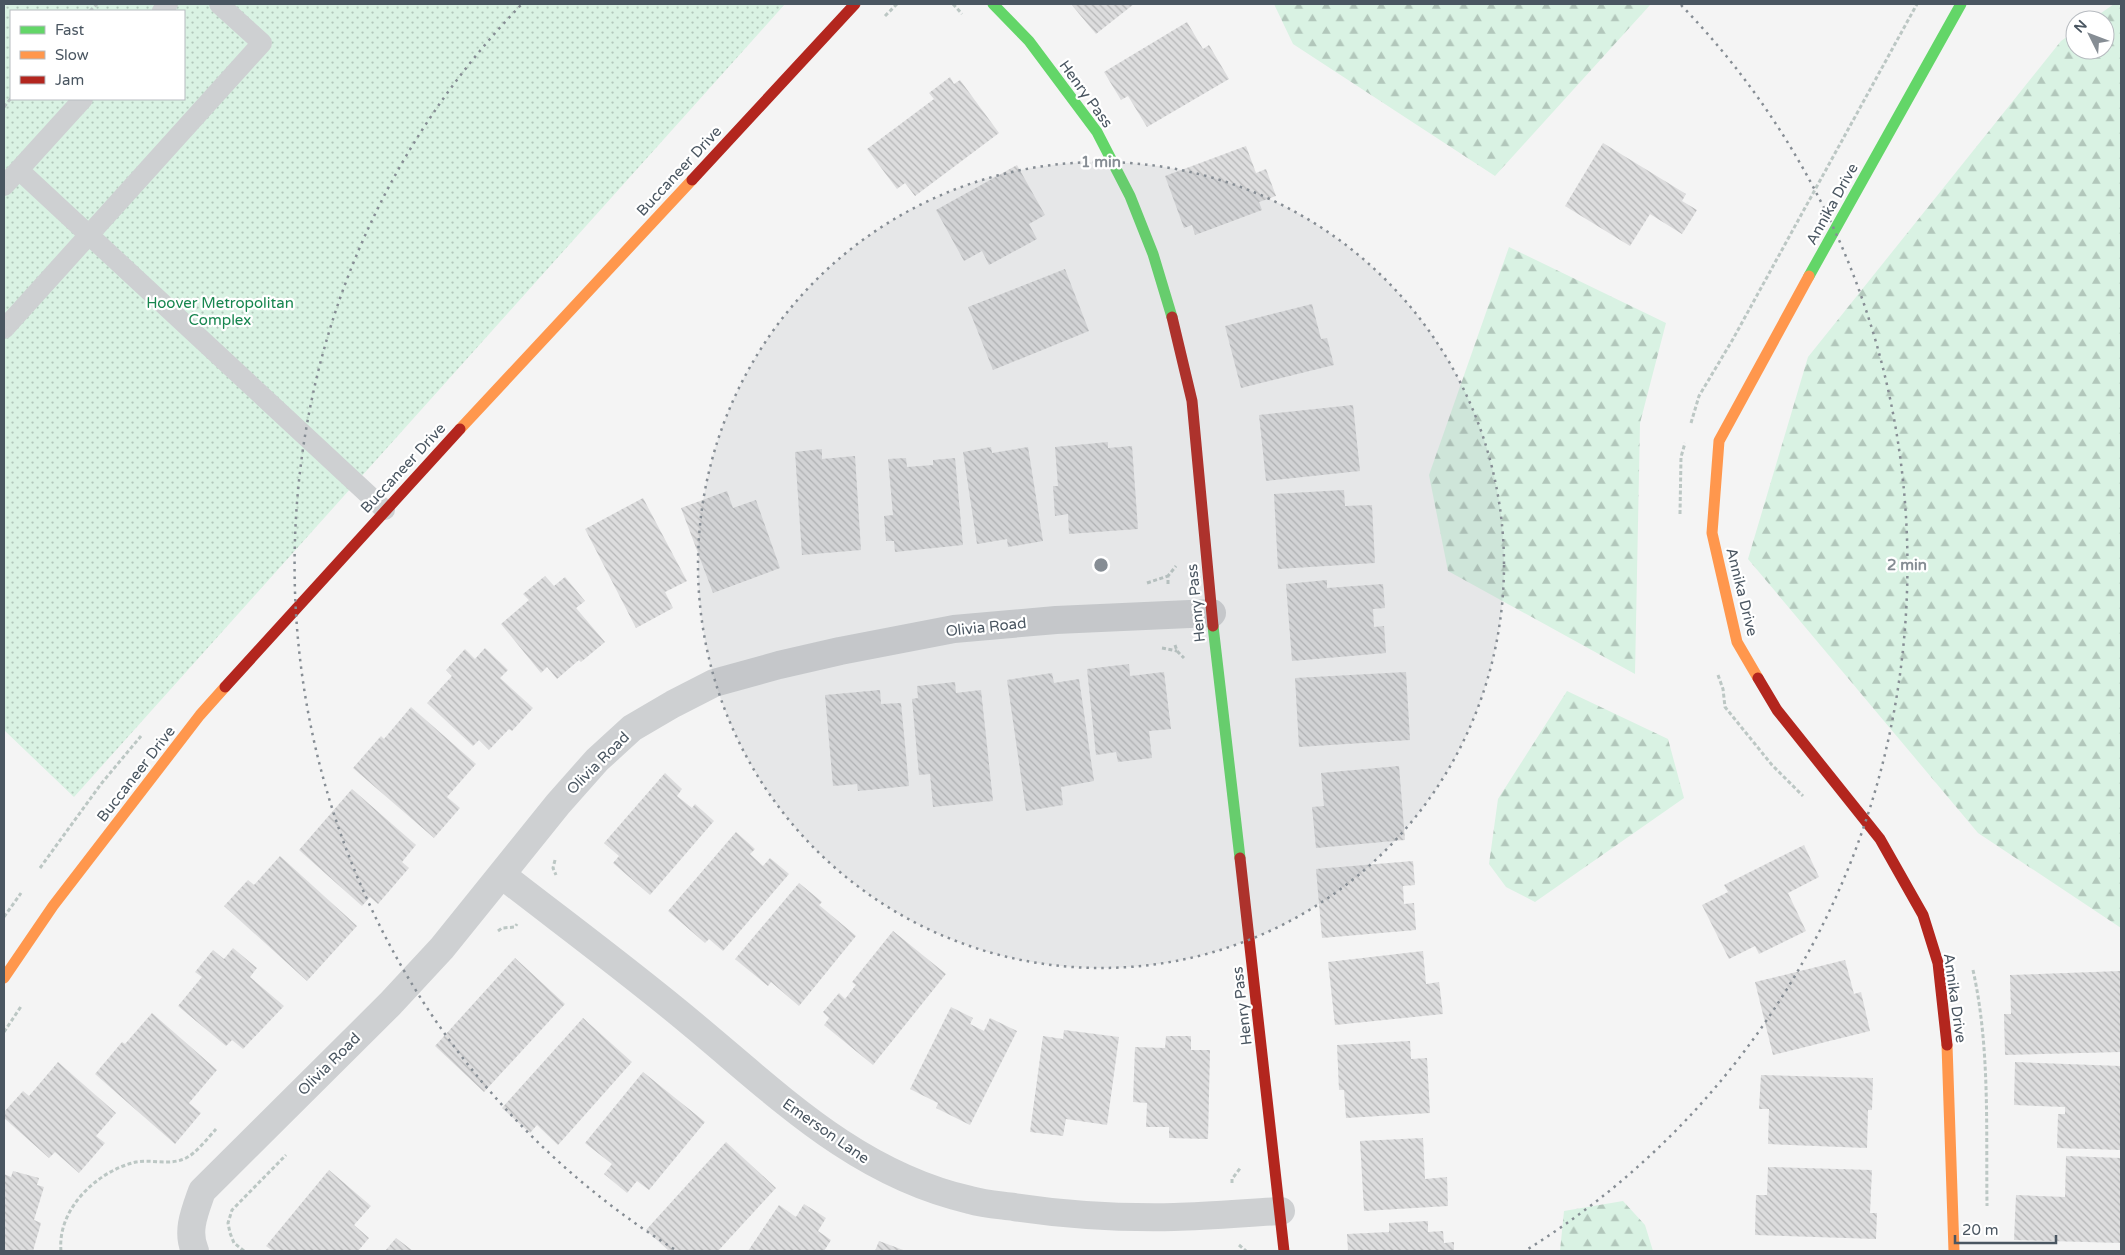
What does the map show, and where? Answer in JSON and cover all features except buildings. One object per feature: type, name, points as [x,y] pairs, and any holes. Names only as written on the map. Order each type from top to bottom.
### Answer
[{"type":"street","name":"Buccaneer Drive","points":[[4,978],[53,906],[200,714],[385,510],[855,4]]},
{"type":"street","name":"Henry Pass","points":[[992,4],[1029,41],[1097,132],[1130,196],[1153,254],[1177,332],[1192,401],[1212,613],[1284,1251]]},
{"type":"street","name":"Annika Drive","points":[[1954,1251],[1949,1062],[1938,964],[1923,915],[1880,839],[1777,710],[1737,642],[1712,533],[1719,441],[1753,376],[1961,4]]},
{"type":"street","name":"Olivia Road","points":[[195,1251],[192,1245],[191,1219],[202,1192],[390,1004],[442,948],[558,804],[598,760],[632,728],[673,704],[714,684],[840,651],[954,628],[1056,620],[1212,613]]},
{"type":"street","name":"Emerson Lane","points":[[502,875],[633,976],[785,1103],[832,1139],[874,1164],[917,1184],[970,1200],[1034,1210],[1104,1216],[1174,1217],[1280,1211]]},
{"type":"lane","points":[[4,328],[262,43],[219,4]]},
{"type":"lane","points":[[4,186],[82,100]]},
{"type":"lane","points":[[18,170],[385,510]]},
{"type":"path","points":[[883,18],[897,4]]},
{"type":"path","points":[[1689,431],[1698,396],[1733,339],[1917,4]]},
{"type":"path","points":[[1680,523],[1681,457],[1686,440]]},
{"type":"path","points":[[1154,647],[1177,651]]},
{"type":"path","points":[[1717,672],[1723,689],[1725,707],[1772,765],[1806,799]]},
{"type":"path","points":[[494,934],[502,928],[515,927],[557,878],[553,868],[557,852]]},
{"type":"path","points":[[4,1032],[26,999]]},
{"type":"path","points":[[244,1251],[234,1242],[230,1233],[228,1222],[232,1210],[287,1154]]},
{"type":"path","points":[[1223,1181],[1232,1179]]},
{"type":"green space","name":"Hoover Metropolitan Complex","points":[[4,4],[785,4],[74,797],[4,730]]},
{"type":"green space","points":[[1274,4],[1651,4],[1495,176],[1293,44]]},
{"type":"green space","points":[[2114,4],[2121,4],[2121,928],[1978,833],[1748,559],[1808,357],[2061,41],[2065,38],[2065,60],[2115,60],[2115,10],[2105,10]]},
{"type":"green space","points":[[1509,247],[1666,323],[1640,423],[1635,674],[1448,571],[1429,475]]},
{"type":"green space","points":[[1567,691],[1668,739],[1684,798],[1535,902],[1506,887],[1489,864],[1498,799]]},
{"type":"green space","points":[[1623,1201],[1645,1225],[1653,1251],[1560,1251],[1564,1211]]},
{"type":"traffic: fast","points":[[993,4],[1029,41],[1097,132],[1130,196],[1153,254],[1172,317]]},
{"type":"traffic: fast","points":[[1809,276],[1961,4]]},
{"type":"traffic: fast","points":[[1213,626],[1240,858]]},
{"type":"traffic: slow","points":[[460,429],[692,180]]},
{"type":"traffic: slow","points":[[1758,678],[1737,642],[1712,533],[1719,441],[1809,276]]},
{"type":"traffic: slow","points":[[4,978],[53,906],[200,715],[225,687]]},
{"type":"traffic: slow","points":[[1947,1045],[1954,1251]]},
{"type":"traffic: jam","points":[[692,180],[855,4]]},
{"type":"traffic: jam","points":[[1172,317],[1192,401],[1213,626]]},
{"type":"traffic: jam","points":[[225,687],[460,429]]},
{"type":"traffic: jam","points":[[1758,678],[1777,710],[1880,839],[1923,915],[1938,963],[1947,1045]]},
{"type":"traffic: jam","points":[[1240,858],[1284,1251]]}]
